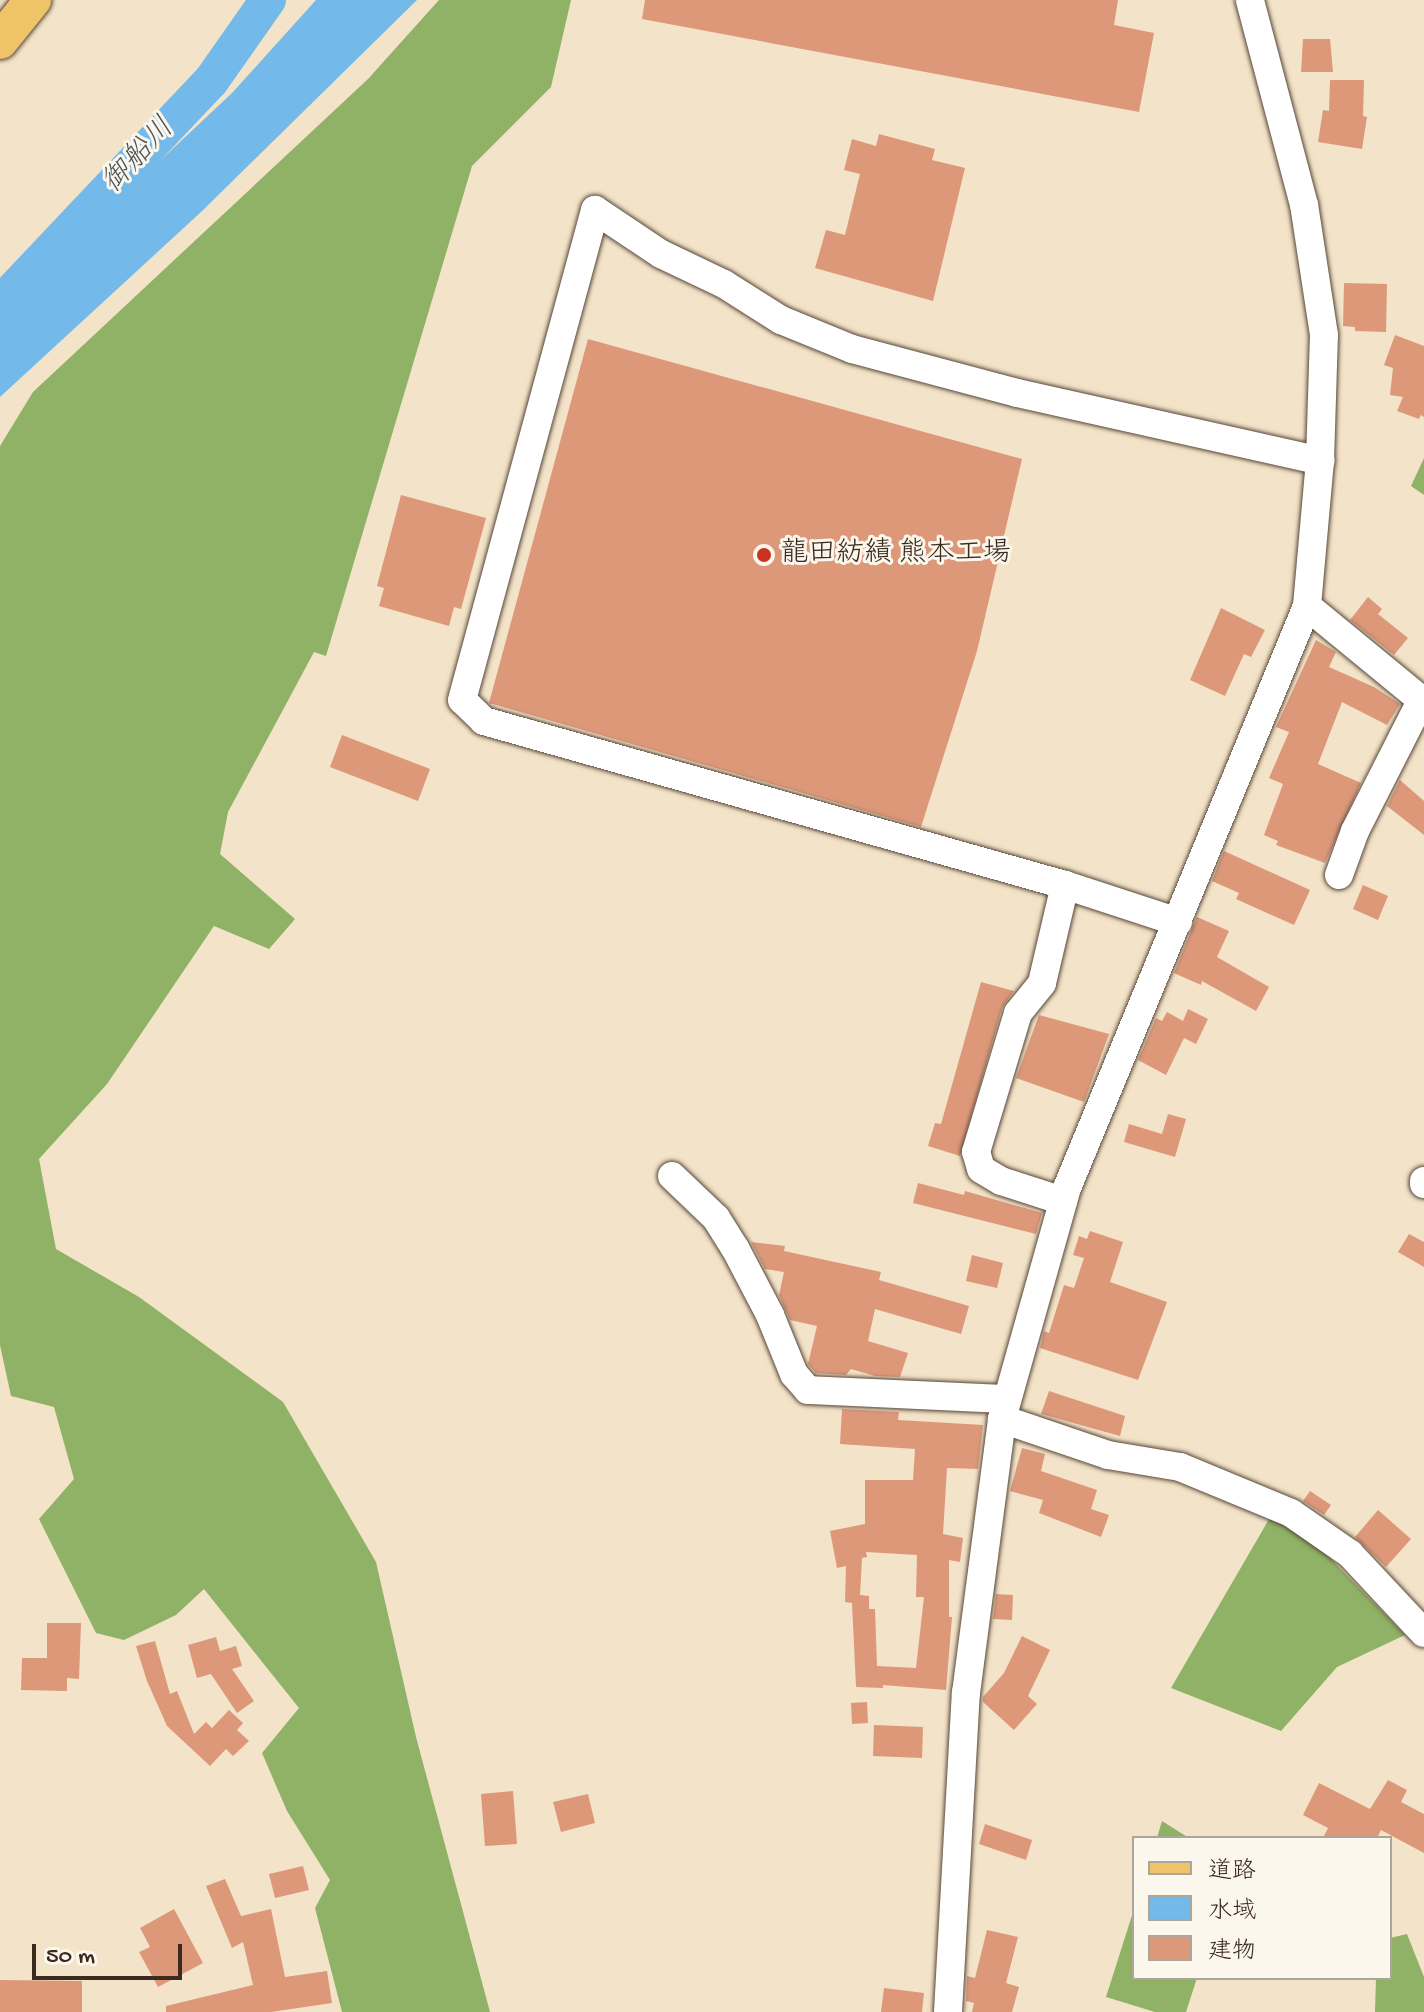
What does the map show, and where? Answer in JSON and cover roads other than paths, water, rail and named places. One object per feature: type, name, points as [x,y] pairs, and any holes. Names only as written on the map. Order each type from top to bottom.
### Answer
[{"type":"main road","points":[[0,41],[33,0]]},
{"type":"street","points":[[948,2012],[966,1693],[1004,1409],[1063,1201],[1307,606],[1320,461],[1324,335],[1304,205],[1250,0]]},
{"type":"street","points":[[1178,922],[1065,885],[484,721],[462,700],[595,210],[661,254],[724,284],[781,320],[852,349],[1017,393],[1320,461]]},
{"type":"street","points":[[1307,606],[1423,700],[1355,831],[1339,875]]},
{"type":"street","points":[[1063,1201],[1001,1181],[981,1169],[976,1152],[1018,1013],[1042,983],[1065,885]]},
{"type":"street","points":[[672,1176],[722,1228],[770,1315],[794,1374],[808,1390],[1004,1409],[1108,1455],[1180,1467],[1291,1513],[1350,1554],[1424,1633]]},
{"type":"water","points":[[316,0],[417,0],[201,212],[0,397],[0,311],[232,93]]},
{"type":"waterway","name":"御船川","points":[[0,304],[211,81],[268,0]]},
{"type":"place","name":"龍田紡績 熊本工場","points":[[764,555]]}]
